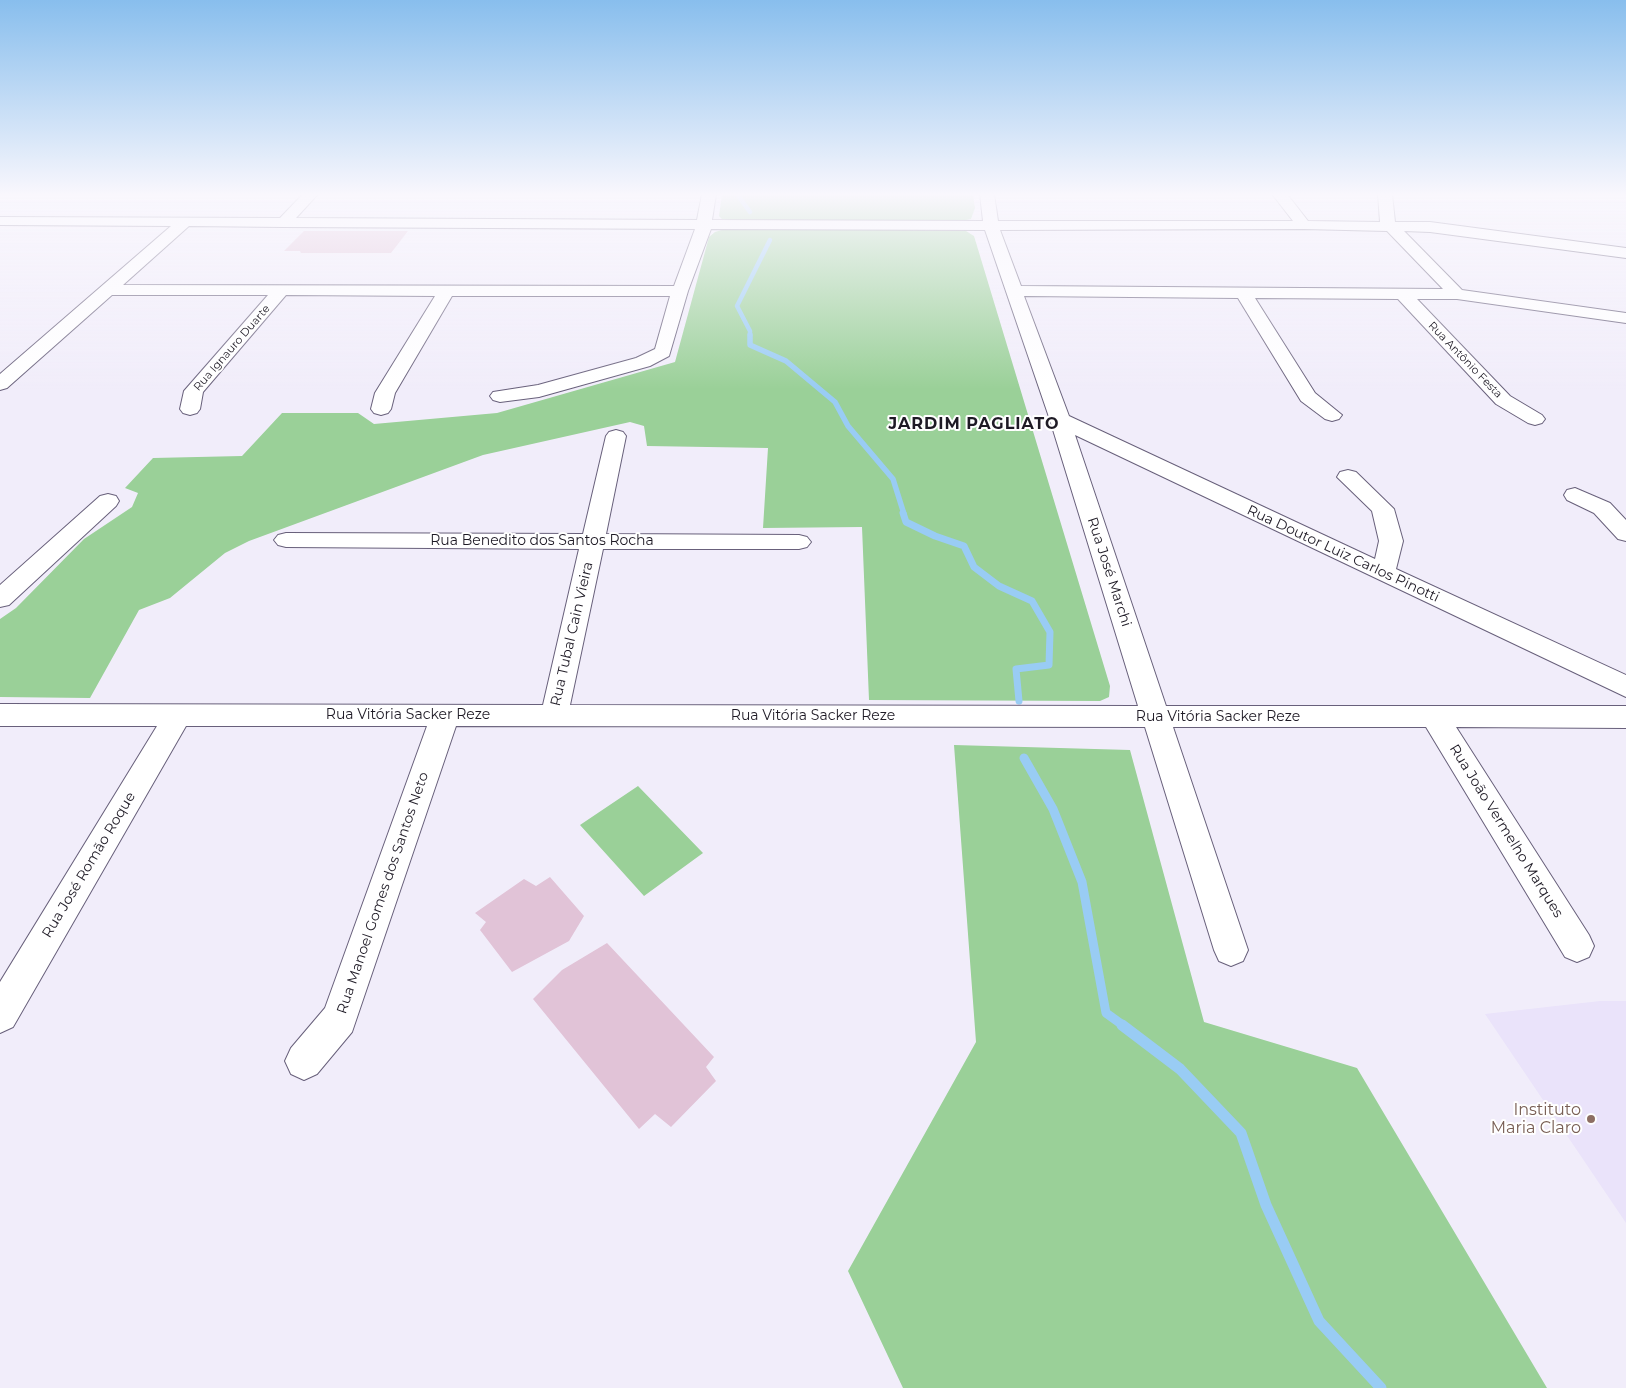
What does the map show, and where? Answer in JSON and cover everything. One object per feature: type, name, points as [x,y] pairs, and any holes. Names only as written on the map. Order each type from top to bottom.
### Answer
[{"type":"street","points":[[0,384],[143,259]]},
{"type":"street","points":[[500,396],[539,391],[656,357],[664,352],[680,291],[692,259]]},
{"type":"street","name":"Rua José Marchi","points":[[1002,259],[1060,420],[1231,950]]},
{"type":"street","points":[[1423,259],[1457,294]]},
{"type":"street","points":[[108,290],[680,291]]},
{"type":"street","name":"Rua Ignauro Duarte","points":[[190,409],[194,391],[281,291]]},
{"type":"street","points":[[381,409],[384,393],[446,291]]},
{"type":"street","points":[[1014,291],[1457,294],[1598,314],[1622,325]]},
{"type":"street","points":[[1244,293],[1308,397],[1332,416]]},
{"type":"street","name":"Rua Antônio Festa","points":[[1402,293],[1503,400],[1535,419]]},
{"type":"street","name":"Rua Doutor Luiz Carlos Pinotti","points":[[1060,420],[1626,687]]},
{"type":"street","name":"Rua Tubal Cain Vieira","points":[[554,716],[616,436]]},
{"type":"street","points":[[1348,477],[1383,509],[1391,541],[1383,573]]},
{"type":"street","points":[[1575,495],[1602,508],[1626,534]]},
{"type":"street","points":[[0,600],[108,501]]},
{"type":"street","name":"Rua Benedito dos Santos Rocha","points":[[286,540],[799,542]]},
{"type":"street","name":"Rua Vitória Sacker Reze","points":[[0,715],[1626,717]]},
{"type":"street","name":"Rua José Romão Roque","points":[[0,1015],[178,715]]},
{"type":"street","name":"Rua Manoel Gomes dos Santos Neto","points":[[304,1061],[339,1019],[445,716]]},
{"type":"street","name":"Rua João Vermelho Marques","points":[[1434,717],[1577,946]]},
{"type":"shaded area","name":"Instituto Maria Claro","points":[[1600,1001],[1626,1001],[1626,1223],[1485,1014]]},
{"type":"green space","points":[[703,259],[981,259],[1110,686],[1109,697],[1100,701],[869,700],[862,527],[763,528],[768,448],[647,446],[644,426],[630,422],[483,455],[249,541],[225,553],[170,598],[139,610],[90,698],[0,697],[0,619],[16,608],[84,539],[132,507],[138,493],[125,488],[153,458],[242,456],[282,413],[358,413],[374,424],[497,413],[675,362]]},
{"type":"green space","points":[[954,745],[1130,750],[1204,1022],[1357,1068],[1547,1388],[903,1388],[848,1271],[976,1042]]},
{"type":"green space","points":[[638,786],[703,853],[644,896],[580,825]]},
{"type":"building","points":[[550,877],[584,916],[569,941],[512,972],[480,930],[486,922],[475,913],[524,879],[536,886]]},
{"type":"building","points":[[607,943],[714,1057],[706,1067],[716,1081],[671,1127],[655,1114],[639,1129],[533,999],[562,970]]},
{"type":"waterway","points":[[761,259],[737,306],[750,331],[750,345],[786,361],[835,402],[848,426],[893,479],[904,514]]},
{"type":"waterway","points":[[903,513],[906,522],[935,536],[964,546],[974,567],[999,586],[1032,601],[1050,632],[1049,665],[1016,669],[1019,701]]},
{"type":"waterway","points":[[1024,758],[1053,809],[1082,882],[1106,1013],[1124,1026]]},
{"type":"waterway","points":[[1122,1025],[1180,1069],[1241,1133],[1266,1205],[1319,1321],[1381,1388]]},
{"type":"place","name":"Instituto Maria Claro","points":[[1591,1119]]},
{"type":"district","name":"JARDIM PAGLIATO","points":[[974,424]]}]
